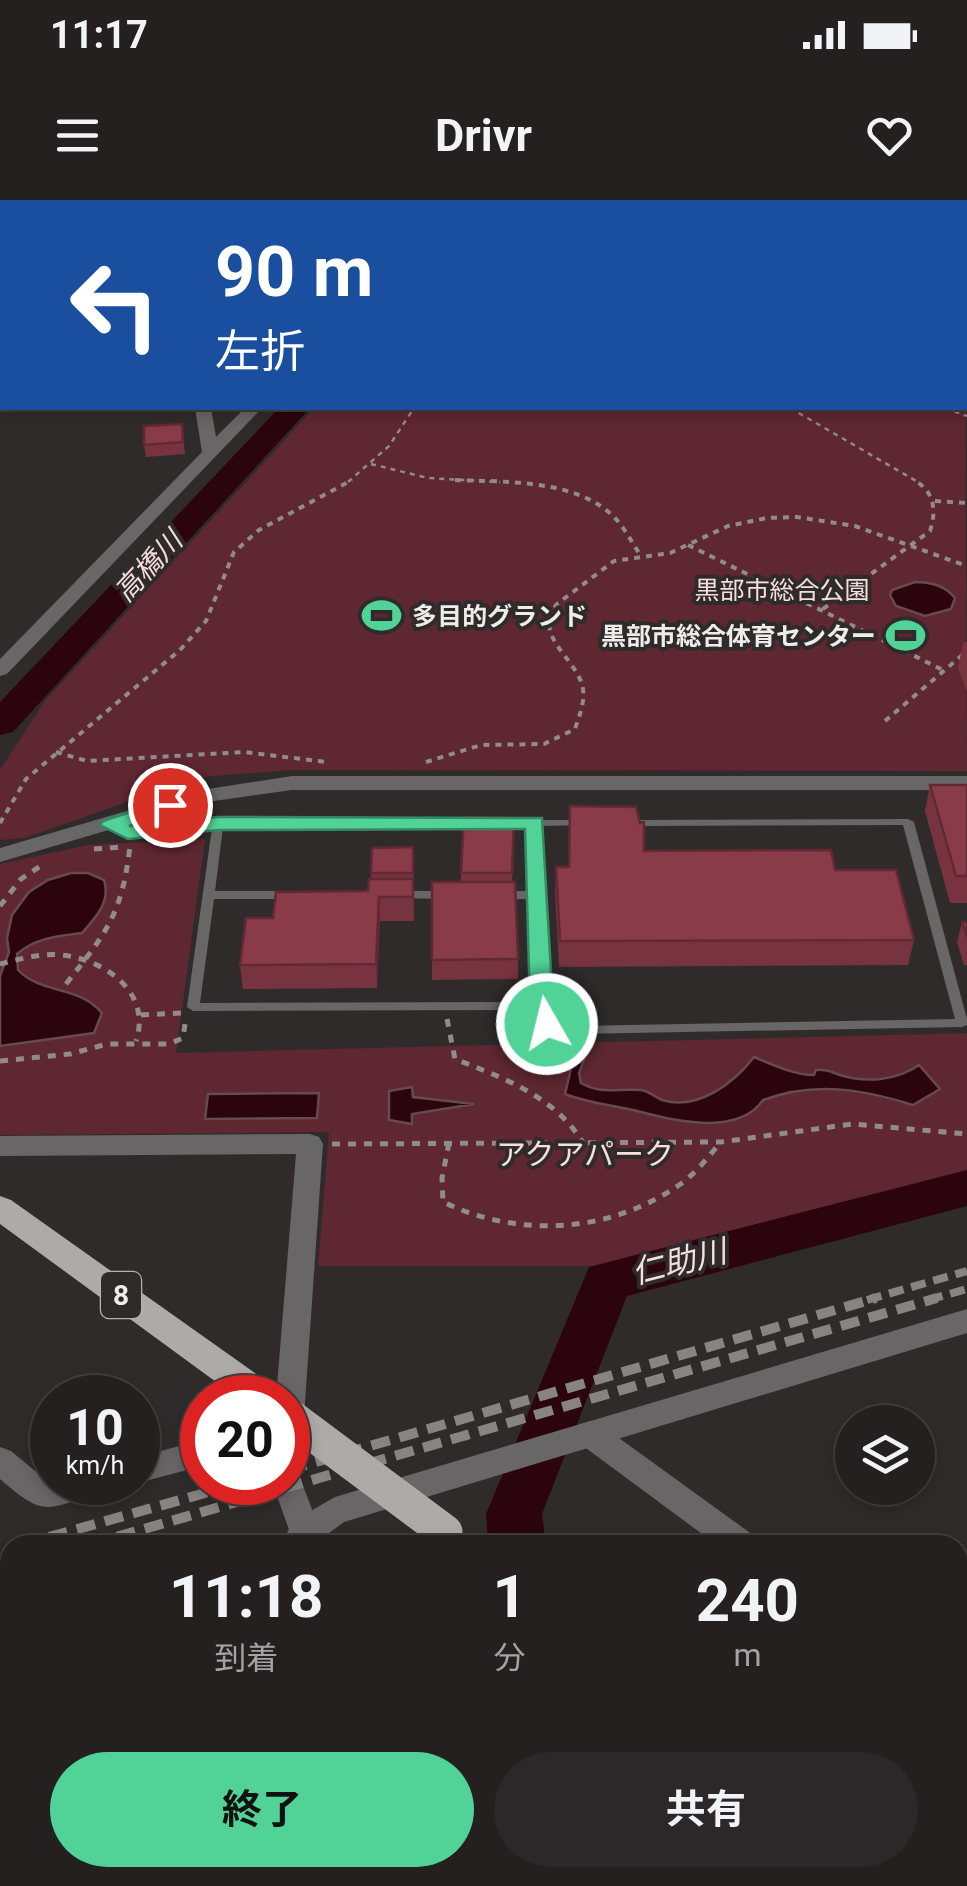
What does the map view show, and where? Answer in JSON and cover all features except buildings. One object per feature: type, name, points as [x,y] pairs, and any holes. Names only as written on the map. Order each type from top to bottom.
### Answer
[{"type":"highway","name":"8","points":[[0,1208],[232,1375]]},
{"type":"highway","points":[[310,1431],[449,1535]]},
{"type":"street","points":[[203,410],[211,454]]},
{"type":"street","points":[[0,670],[252,410]]},
{"type":"street","points":[[0,855],[63,841],[226,791],[292,784],[967,783]]},
{"type":"street","points":[[0,1146],[310,1144],[292,1375]]},
{"type":"street","points":[[304,1535],[335,1511],[967,1322]]},
{"type":"street","points":[[590,1434],[728,1535]]},
{"type":"street","points":[[0,1460],[30,1486]]},
{"type":"street","points":[[293,1505],[299,1535]]},
{"type":"lane","points":[[535,823],[542,1006],[547,1024],[576,1030],[962,1023],[908,822],[614,822]]},
{"type":"lane","points":[[110,825],[128,833],[218,824],[594,823]]},
{"type":"lane","points":[[218,824],[193,1007],[542,1006]]},
{"type":"lane","points":[[208,895],[305,895]]},
{"type":"lane","points":[[382,895],[460,895]]},
{"type":"lane","points":[[479,895],[537,895]]},
{"type":"path","points":[[0,823],[26,779],[180,650],[206,621],[234,552],[259,530],[326,496],[371,464],[413,410]]},
{"type":"path","points":[[793,410],[923,485],[935,501],[936,514],[930,532],[823,610]]},
{"type":"path","points":[[371,464],[392,473],[422,478],[484,479],[574,496],[614,517],[641,556]]},
{"type":"path","points":[[935,501],[967,502]]},
{"type":"path","points":[[422,762],[481,745],[544,744],[575,729],[586,705],[585,689],[579,672],[554,646],[550,614],[556,603],[578,592],[606,565],[663,555],[738,522],[778,518],[847,523],[917,544],[967,566]]},
{"type":"path","points":[[688,545],[943,670]]},
{"type":"path","points":[[886,722],[967,652]]},
{"type":"path","points":[[56,752],[88,761],[244,752],[336,764]]},
{"type":"path","points":[[87,849],[147,845]]},
{"type":"path","points":[[66,984],[113,927],[124,901],[130,846]]},
{"type":"path","points":[[0,906],[20,879],[49,861]]},
{"type":"path","points":[[0,964],[62,955],[86,960],[116,975],[134,994],[141,1015],[142,1030],[136,1042]]},
{"type":"path","points":[[445,1006],[456,1059],[545,1104],[575,1124],[583,1143]]},
{"type":"path","points":[[0,1061],[136,1042],[169,1044],[183,1038],[186,1013],[141,1015]]},
{"type":"path","points":[[310,1144],[721,1142],[852,1124],[967,1134]]},
{"type":"path","points":[[449,1143],[442,1178],[443,1202],[464,1215],[518,1226],[572,1225],[636,1209],[684,1182],[721,1142]]},
{"type":"green space","name":"黒部市総合公園","points":[[312,410],[966,410],[967,771],[293,770],[199,777],[24,838],[0,840],[0,770],[45,701]]},
{"type":"green space","name":"アクアパーク","points":[[205,839],[176,1053],[967,1033],[967,1172],[602,1266],[318,1266],[329,1132],[0,1135],[0,864],[88,845]]},
{"type":"shaded area","points":[[915,582],[947,590],[955,598],[951,609],[925,616],[896,606],[890,595],[892,590]]},
{"type":"shaded area","points":[[88,873],[104,880],[101,909],[82,933],[31,944],[17,954],[18,970],[38,983],[93,1004],[102,1013],[94,1033],[0,1046],[0,976],[9,952],[7,938],[12,915],[29,892],[48,880]]},
{"type":"shaded area","points":[[574,1056],[583,1056],[579,1073],[581,1083],[589,1087],[641,1090],[675,1102],[689,1102],[714,1092],[754,1057],[799,1073],[814,1075],[816,1070],[823,1070],[870,1080],[901,1074],[919,1065],[940,1089],[913,1105],[857,1091],[801,1091],[763,1100],[739,1118],[688,1122],[565,1094]]},
{"type":"shaded area","points":[[412,1087],[413,1097],[474,1104],[412,1114],[412,1124],[389,1120],[389,1091]]},
{"type":"shaded area","points":[[319,1093],[317,1118],[205,1119],[208,1094]]},
{"type":"waterway","name":"高橋川","points":[[0,724],[293,410]]},
{"type":"waterway","name":"仁助川","points":[[516,1535],[514,1514],[607,1281],[967,1188]]},
{"type":"railway","points":[[867,1300],[967,1271]]},
{"type":"railway","points":[[928,1300],[967,1289]]},
{"type":"railway","points":[[310,1464],[876,1298]]},
{"type":"railway","points":[[123,1535],[937,1298]]},
{"type":"railway","points":[[56,1535],[180,1500]]},
{"type":"place","name":"多目的グランド","points":[[382,616]]},
{"type":"place","name":"黒部市総合体育センター","points":[[906,636]]},
{"type":"route","points":[[170,805],[110,825],[128,833],[218,824],[535,823],[542,1006],[547,1024]]}]
